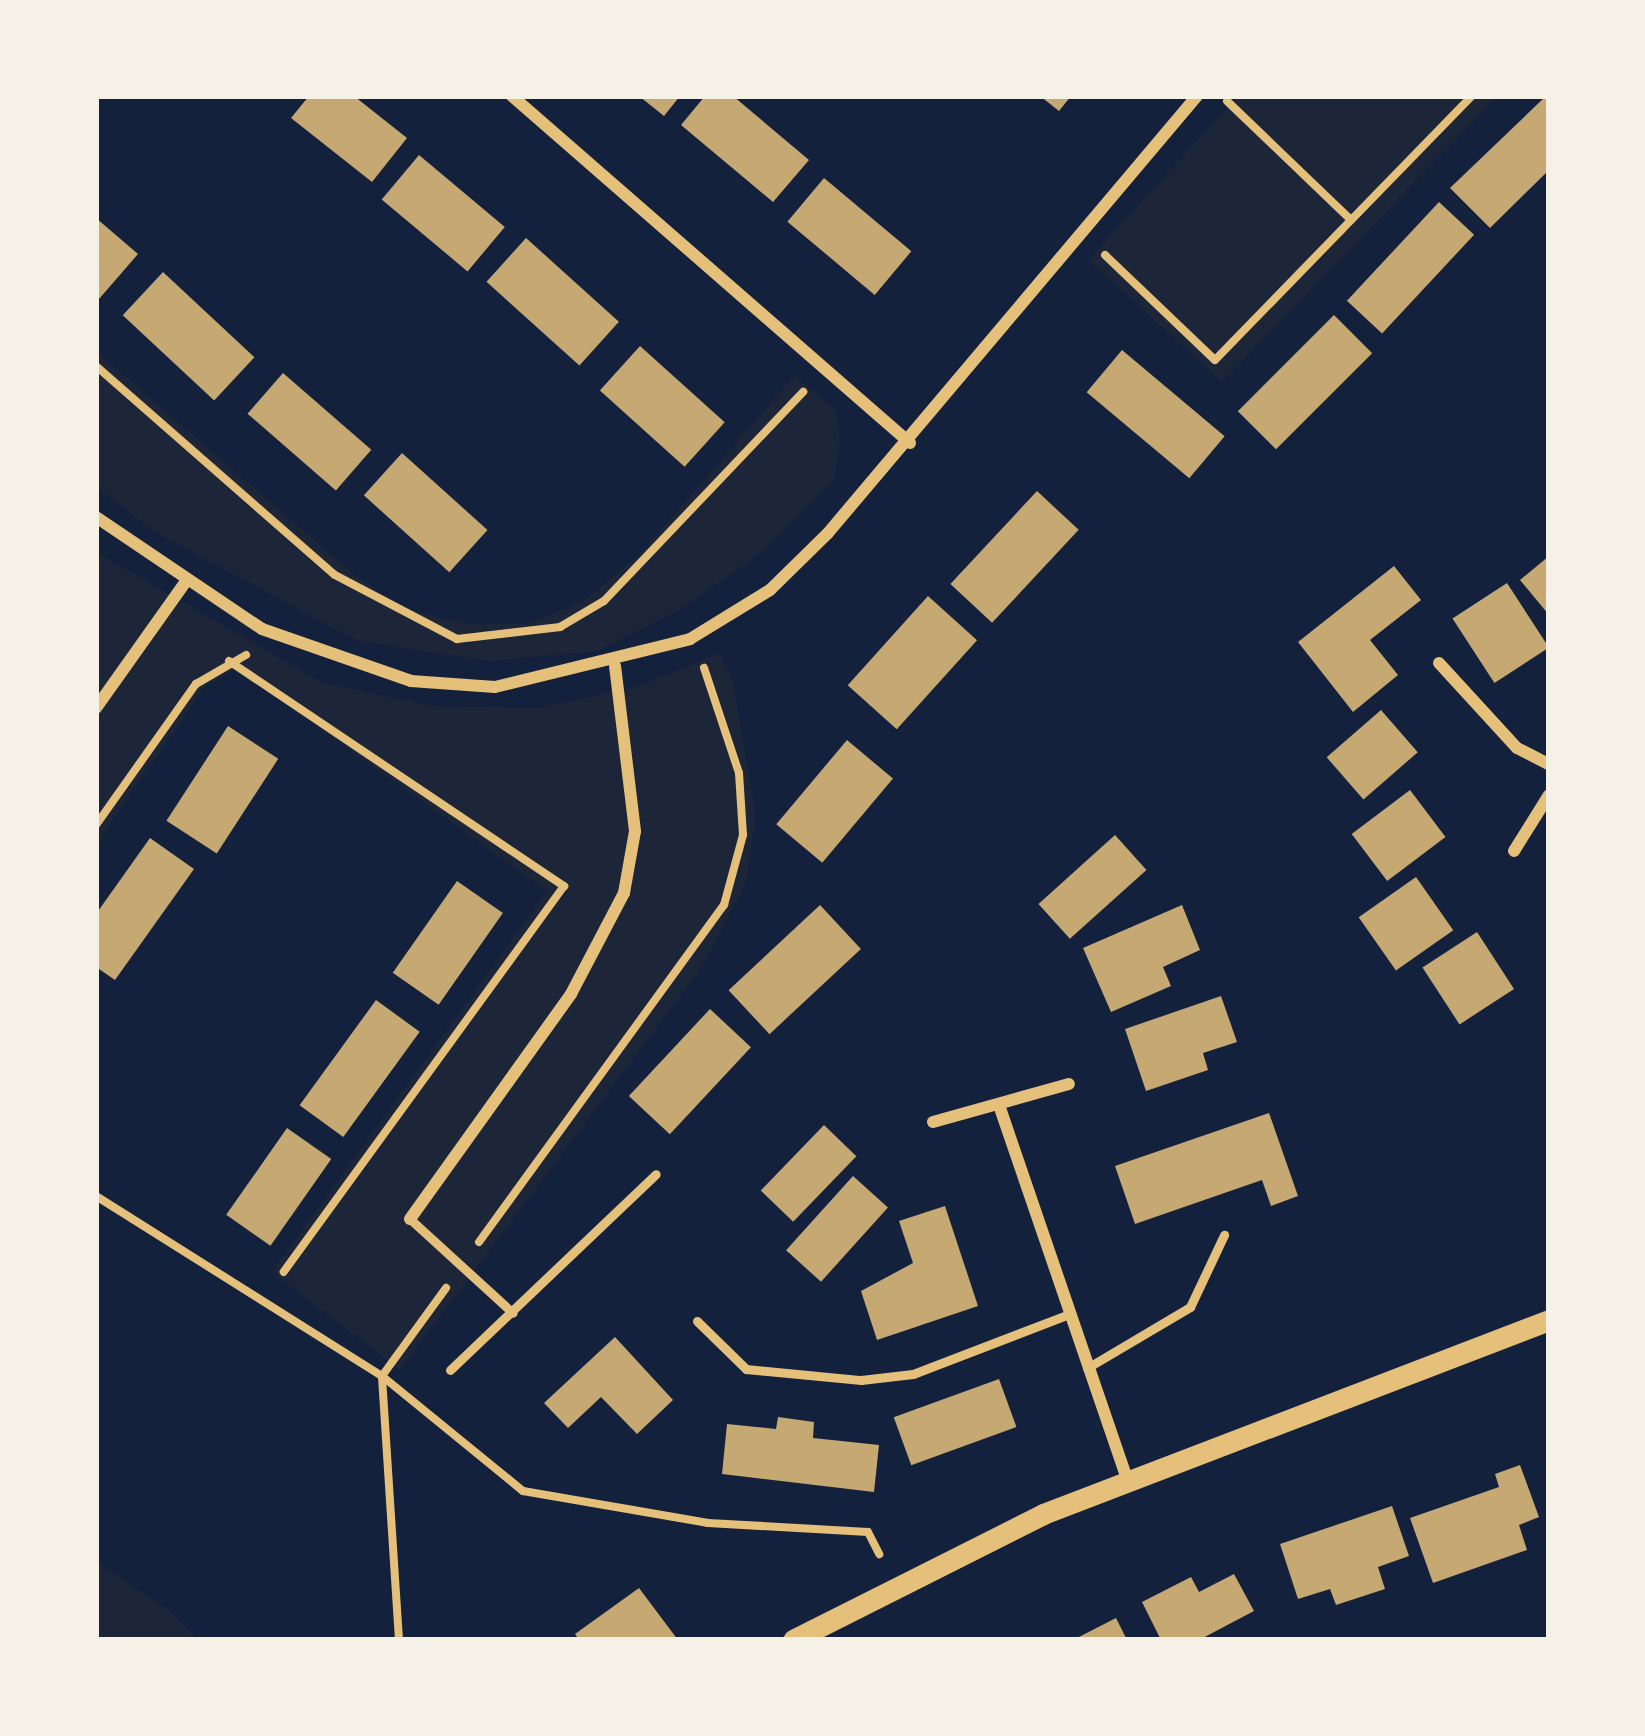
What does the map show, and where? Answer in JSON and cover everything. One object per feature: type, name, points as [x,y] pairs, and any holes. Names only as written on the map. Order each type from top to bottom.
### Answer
[{"type":"street","points":[[512,96],[910,443]]},
{"type":"street","points":[[96,517],[184,584],[287,639],[411,681],[495,687],[615,667],[690,639],[770,590],[910,443],[1078,229],[1197,96]]},
{"type":"street","points":[[96,708],[184,584]]},
{"type":"street","points":[[1439,663],[1489,722],[1549,764]]},
{"type":"street","points":[[410,1219],[571,994],[624,893],[634,830],[615,667]]},
{"type":"street","points":[[1514,851],[1549,795]]},
{"type":"street","points":[[933,1122],[1069,1084]]},
{"type":"street","points":[[999,1105],[1067,1316],[1128,1481]]},
{"type":"street","points":[[793,1640],[894,1582],[1128,1481],[1549,1320]]},
{"type":"lane","points":[[449,1370],[656,1174]]},
{"type":"lane","points":[[410,1219],[513,1313]]},
{"type":"lane","points":[[1087,1368],[1190,1307],[1224,1235]]},
{"type":"lane","points":[[697,1321],[746,1369],[861,1380],[913,1374],[1067,1316]]},
{"type":"path","points":[[1222,96],[1351,220]]},
{"type":"path","points":[[1078,229],[1215,360],[1472,96]]},
{"type":"path","points":[[96,366],[335,574],[457,638],[560,627],[604,601],[824,368]]},
{"type":"path","points":[[96,825],[196,684],[230,661],[287,639]]},
{"type":"path","points":[[399,1640],[382,1376],[724,905],[743,835],[739,773],[690,639]]},
{"type":"path","points":[[230,661],[564,886],[284,1272]]},
{"type":"path","points":[[96,1196],[382,1376],[524,1491],[709,1523],[868,1532],[894,1582]]},
{"type":"shaded area","points":[[1238,96],[1498,96],[1222,382],[1088,260]]},
{"type":"shaded area","points":[[96,351],[359,579],[409,610],[468,624],[528,624],[584,601],[639,555],[794,376],[836,410],[840,442],[834,480],[762,552],[684,607],[598,651],[488,661],[358,641],[153,531],[96,486]]},
{"type":"shaded area","points":[[96,552],[321,682],[431,706],[538,708],[639,686],[719,653],[733,682],[756,816],[745,886],[700,969],[400,1370],[272,1272],[547,891],[237,668],[205,686],[96,845]]},
{"type":"shaded area","points":[[96,1561],[169,1611],[198,1640],[96,1640]]},
{"type":"building","points":[[309,96],[354,96],[407,138],[372,182],[291,118]]},
{"type":"building","points":[[639,96],[680,96],[664,116]]},
{"type":"building","points":[[705,96],[733,96],[809,160],[773,202],[681,125]]},
{"type":"building","points":[[1040,96],[1071,96],[1059,111]]},
{"type":"building","points":[[1546,96],[1549,170],[1490,228],[1450,188]]},
{"type":"building","points":[[419,155],[505,227],[468,271],[382,199]]},
{"type":"building","points":[[824,178],[911,251],[875,295],[787,222]]},
{"type":"building","points":[[1439,202],[1474,235],[1382,333],[1347,301]]},
{"type":"building","points":[[96,218],[138,254],[99,299],[96,296]]},
{"type":"building","points":[[526,238],[619,322],[579,365],[487,282]]},
{"type":"building","points":[[163,272],[254,357],[214,400],[123,315]]},
{"type":"building","points":[[1334,315],[1372,353],[1276,449],[1238,411]]},
{"type":"building","points":[[640,346],[725,422],[685,467],[600,391]]},
{"type":"building","points":[[1122,350],[1225,436],[1189,478],[1087,392]]},
{"type":"building","points":[[283,373],[371,450],[336,491],[248,414]]},
{"type":"building","points":[[402,453],[487,530],[449,572],[364,495]]},
{"type":"building","points":[[1037,491],[1079,530],[992,623],[950,584]]},
{"type":"building","points":[[1549,556],[1549,615],[1520,580]]},
{"type":"building","points":[[1394,566],[1421,600],[1370,640],[1398,675],[1353,712],[1298,642]]},
{"type":"building","points":[[1507,583],[1549,648],[1494,683],[1452,618]]},
{"type":"building","points":[[928,596],[977,640],[897,729],[848,685]]},
{"type":"building","points":[[1381,710],[1418,752],[1363,799],[1327,757]]},
{"type":"building","points":[[228,726],[278,759],[217,853],[166,821]]},
{"type":"building","points":[[847,740],[893,779],[822,863],[776,824]]},
{"type":"building","points":[[1410,790],[1446,837],[1387,881],[1352,834]]},
{"type":"building","points":[[1115,835],[1146,870],[1070,939],[1038,904]]},
{"type":"building","points":[[150,838],[194,869],[115,980],[96,967],[96,914]]},
{"type":"building","points":[[1416,877],[1453,930],[1396,970],[1359,917]]},
{"type":"building","points":[[457,881],[503,913],[439,1005],[393,973]]},
{"type":"building","points":[[820,905],[861,949],[770,1034],[729,990]]},
{"type":"building","points":[[1182,905],[1200,950],[1163,967],[1171,986],[1111,1012],[1083,948]]},
{"type":"building","points":[[1477,932],[1514,989],[1460,1024],[1422,967]]},
{"type":"building","points":[[1221,996],[1237,1042],[1203,1053],[1208,1070],[1146,1091],[1125,1029]]},
{"type":"building","points":[[376,1000],[420,1032],[343,1137],[300,1105]]},
{"type":"building","points":[[710,1009],[751,1047],[670,1134],[629,1096]]},
{"type":"building","points":[[1269,1113],[1298,1196],[1271,1206],[1262,1180],[1135,1224],[1115,1166]]},
{"type":"building","points":[[824,1125],[856,1156],[793,1222],[761,1190]]},
{"type":"building","points":[[287,1128],[331,1159],[270,1246],[226,1215]]},
{"type":"building","points":[[853,1176],[888,1207],[821,1282],[786,1250]]},
{"type":"building","points":[[945,1206],[978,1306],[877,1340],[861,1291],[913,1263],[899,1221]]},
{"type":"building","points":[[615,1337],[673,1400],[637,1434],[601,1397],[568,1428],[544,1403]]},
{"type":"building","points":[[999,1379],[1016,1427],[911,1465],[894,1417]]},
{"type":"building","points":[[778,1417],[814,1422],[813,1438],[879,1445],[874,1492],[722,1474],[727,1424],[776,1429]]},
{"type":"building","points":[[1520,1465],[1539,1517],[1519,1525],[1527,1550],[1433,1583],[1410,1518],[1499,1487],[1495,1474]]},
{"type":"building","points":[[1392,1506],[1409,1556],[1378,1567],[1385,1589],[1336,1605],[1330,1589],[1298,1599],[1280,1544]]},
{"type":"building","points":[[1234,1574],[1254,1611],[1199,1640],[1161,1640],[1142,1602],[1191,1577],[1199,1592]]},
{"type":"building","points":[[639,1588],[678,1640],[579,1640],[575,1634]]},
{"type":"building","points":[[1116,1618],[1127,1640],[1073,1640]]}]
